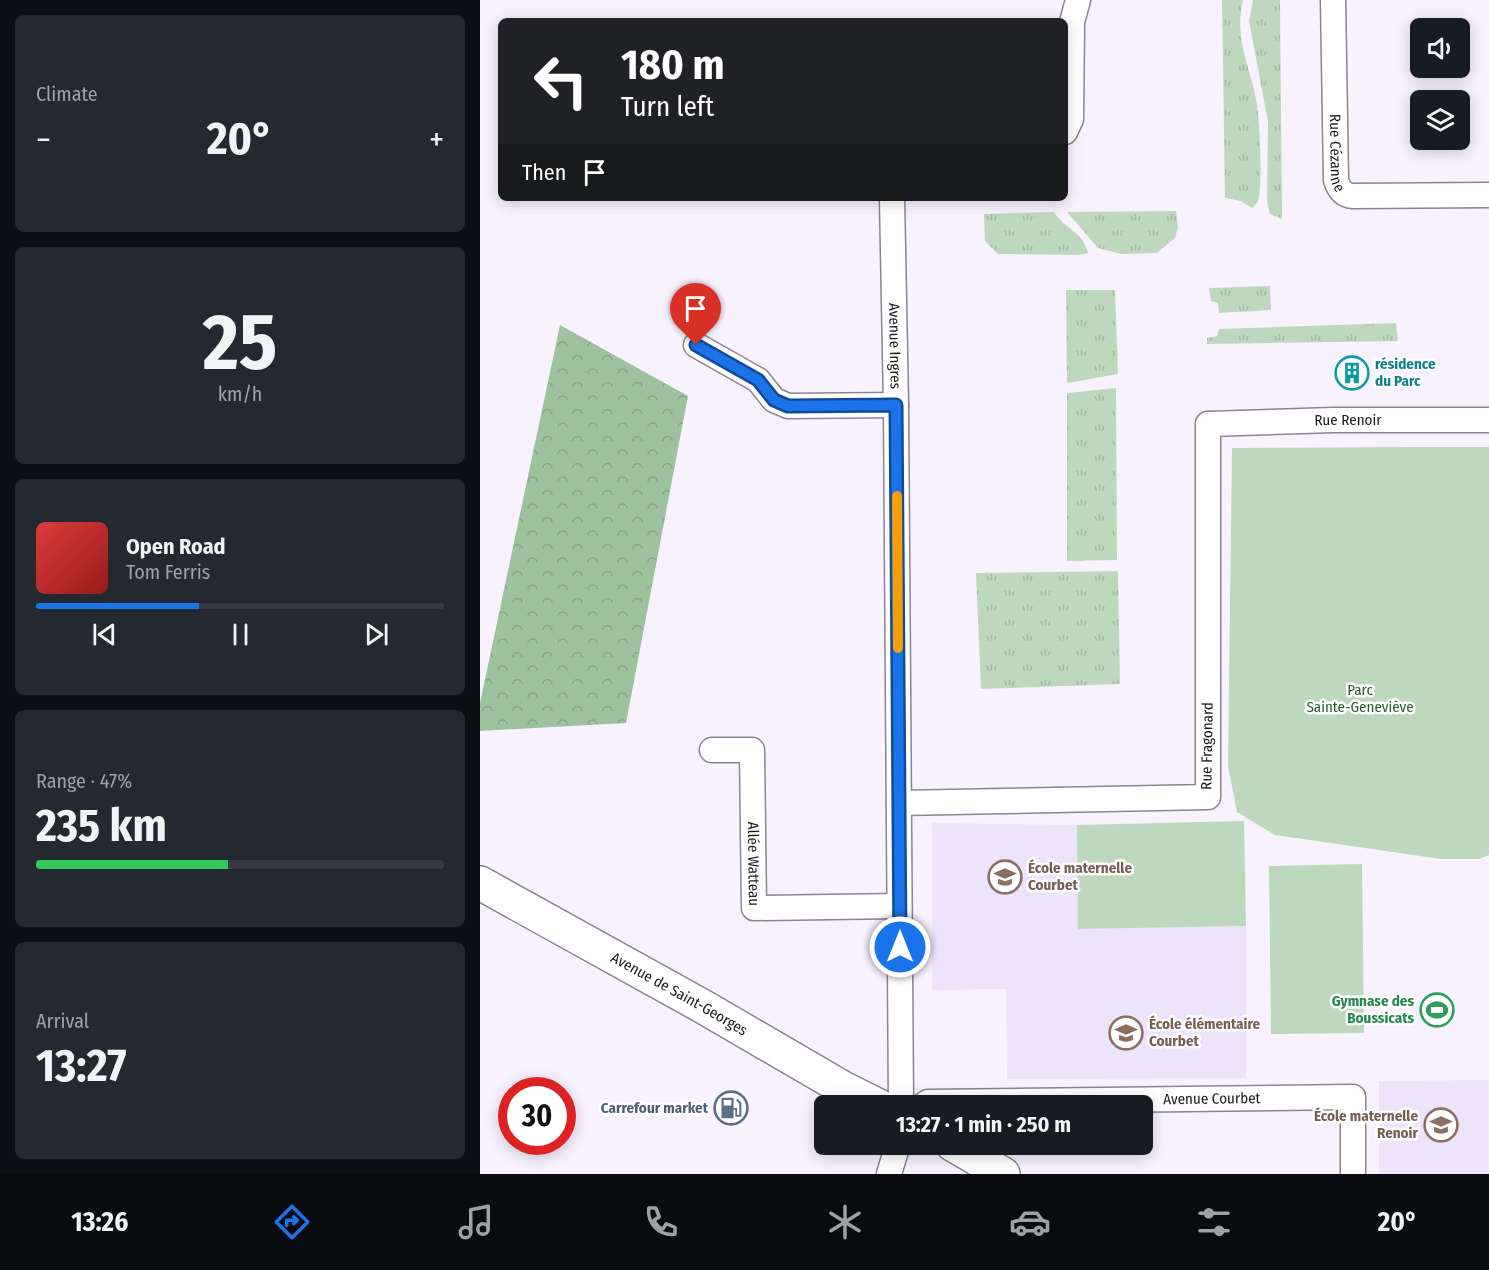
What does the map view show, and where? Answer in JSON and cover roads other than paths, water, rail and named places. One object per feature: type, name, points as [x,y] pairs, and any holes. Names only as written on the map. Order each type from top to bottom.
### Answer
[{"type":"main road","name":"Avenue de Saint-Georges","points":[[480,883],[702,1005],[857,1095]]},
{"type":"main road","points":[[971,1155],[1003,1174]]},
{"type":"street","points":[[1068,126],[1071,119],[1072,22],[1078,0]]},
{"type":"street","name":"Rue Cézanne","points":[[1333,0],[1336,180],[1341,191],[1353,196],[1489,195]]},
{"type":"street","name":"Avenue Ingres","points":[[892,201],[896,405],[901,1095]]},
{"type":"street","points":[[696,345],[758,380],[774,400],[788,406],[896,405]]},
{"type":"street","name":"Rue Renoir","points":[[1208,424],[1489,420]]},
{"type":"street","name":"Rue Fragonard","points":[[899,803],[1208,797],[1208,424]]},
{"type":"street","name":"Allée Watteau","points":[[712,750],[752,750],[754,908],[899,906]]},
{"type":"street","name":"Avenue Courbet","points":[[1153,1099],[1353,1097],[1353,1174]]},
{"type":"street","points":[[890,1174],[895,1155]]},
{"type":"place","name":"résidence du Parc","points":[[1352,373]]},
{"type":"place","name":"École maternelle Courbet","points":[[1005,877]]},
{"type":"place","name":"Gymnase des Boussicats","points":[[1437,1010]]},
{"type":"place","name":"École élémentaire Courbet","points":[[1126,1033]]},
{"type":"place","name":"Carrefour market","points":[[731,1108]]},
{"type":"place","name":"École maternelle Renoir","points":[[1441,1125]]},
{"type":"park label","name":"Parc Sainte-Geneviève","points":[[1360,698]]}]
